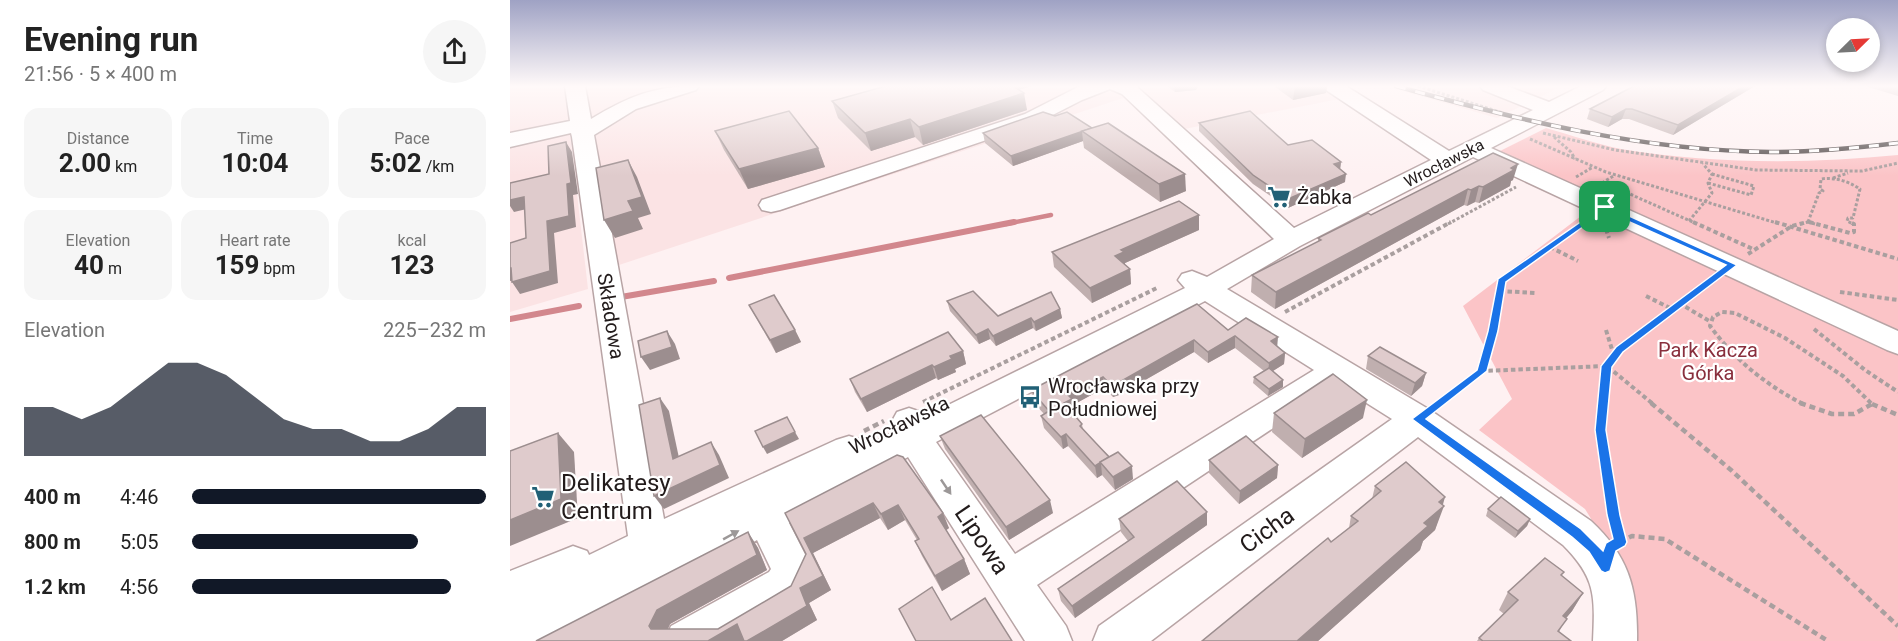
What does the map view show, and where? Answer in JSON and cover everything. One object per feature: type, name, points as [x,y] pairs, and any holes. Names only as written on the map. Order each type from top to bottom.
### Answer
[{"type":"street","name":"Składowa","points":[[578,116],[649,545]]},
{"type":"street","points":[[510,140],[580,130],[608,116]]},
{"type":"street","points":[[771,205],[1038,116]]},
{"type":"street","points":[[1157,116],[1291,240]]},
{"type":"street","points":[[1379,116],[1448,161]]},
{"type":"street","points":[[1540,116],[1547,120]]},
{"type":"street","name":"Wrocławska","points":[[510,616],[649,545],[912,429],[1517,126],[1547,120],[1553,116]]},
{"type":"street","points":[[1474,148],[1536,177],[1601,192],[1743,257],[1898,343]]},
{"type":"street","points":[[1199,284],[1418,419],[1577,533],[1594,548],[1613,554],[1617,603],[1615,641]]},
{"type":"street","points":[[1009,580],[1338,370]]},
{"type":"street","name":"Cicha","points":[[1116,641],[1418,419]]},
{"type":"street","name":"Wrocławska","points":[[531,641],[697,554],[912,429]]},
{"type":"street","name":"Lipowa","points":[[912,429],[1050,641]]},
{"type":"street","points":[[687,641],[784,586],[792,570],[765,516]]},
{"type":"street","points":[[569,620],[621,576],[649,545]]},
{"type":"street","points":[[510,591],[590,558],[649,545],[659,552],[678,556],[697,554]]},
{"type":"path","points":[[1492,116],[1517,126],[1615,150],[1702,164],[1756,170],[1852,171],[1898,164]]},
{"type":"path","points":[[1547,120],[1552,135],[1571,152],[1575,159]]},
{"type":"path","points":[[1517,126],[1575,159],[1615,175],[1706,204],[1792,226],[1898,259]]},
{"type":"path","points":[[1702,164],[1712,174],[1754,186],[1751,195],[1708,183]]},
{"type":"path","points":[[1568,181],[1593,167]]},
{"type":"path","points":[[1808,222],[1819,193],[1823,191],[1820,189],[1821,179],[1852,171]]},
{"type":"path","points":[[1679,229],[1706,204],[1712,193],[1708,183],[1712,174]]},
{"type":"path","points":[[1482,371],[1493,331],[1501,280],[1550,247],[1615,175]]},
{"type":"path","points":[[1263,324],[1536,177]]},
{"type":"path","points":[[1613,554],[1613,515],[1600,430],[1607,366],[1614,356],[1679,303],[1743,257],[1792,226],[1808,222],[1850,233],[1854,232],[1854,224],[1847,221],[1848,218],[1853,218],[1860,189],[1832,178]]},
{"type":"path","points":[[1601,192],[1743,257]]},
{"type":"path","points":[[1550,247],[1578,261]]},
{"type":"path","points":[[1500,291],[1536,293]]},
{"type":"path","points":[[1646,296],[1672,309]]},
{"type":"path","points":[[1679,303],[1711,322]]},
{"type":"path","points":[[1872,404],[1866,410],[1847,416],[1830,416],[1797,402],[1740,363],[1718,340],[1710,326],[1713,317],[1722,312],[1735,313],[1785,339],[1843,376],[1872,404],[1898,415]]},
{"type":"path","points":[[1606,330],[1614,356]]},
{"type":"path","points":[[1840,350],[1898,392]]},
{"type":"path","points":[[1418,419],[1482,371],[1607,366],[1731,471],[1898,626]]},
{"type":"path","points":[[1613,554],[1632,536],[1665,539],[1828,641]]},
{"type":"shaded area","points":[[510,116],[1069,116],[616,266],[594,127],[570,133],[588,289],[510,312]]},
{"type":"shaded area","points":[[1170,116],[1252,116],[1184,129]]},
{"type":"green space","name":"Park Kacza Górka","points":[[1546,128],[1621,149],[1689,158],[1794,161],[1898,155],[1898,641],[1627,641],[1627,577],[1585,509],[1479,430],[1512,399],[1463,306],[1602,200],[1500,151]]},
{"type":"building","points":[[771,116],[793,116],[818,148],[739,169],[715,131]]},
{"type":"building","points":[[847,116],[953,116],[919,127],[910,119],[865,133]]},
{"type":"building","points":[[1032,116],[1073,116],[1092,128],[1011,156],[983,133]]},
{"type":"building","points":[[1229,116],[1255,116],[1288,145],[1312,140],[1341,162],[1334,164],[1346,174],[1288,199],[1253,175],[1199,123]]},
{"type":"building","points":[[1652,116],[1693,116],[1678,125]]},
{"type":"building","points":[[1108,123],[1185,174],[1159,184],[1082,131]]},
{"type":"building","points":[[566,142],[571,183],[567,184],[569,216],[547,221],[550,271],[512,282],[510,243],[526,238],[524,197],[510,200],[510,183],[549,174],[548,146]]},
{"type":"building","points":[[1493,153],[1518,164],[1511,168],[1514,170],[1483,187],[1468,189],[1276,292],[1252,275],[1321,240],[1318,238],[1368,213],[1371,215]]},
{"type":"building","points":[[628,160],[642,197],[628,201],[633,211],[604,220],[596,168]]},
{"type":"building","points":[[1179,201],[1199,215],[1121,250],[1124,252],[1115,256],[1130,269],[1090,288],[1052,252]]},
{"type":"building","points":[[973,291],[998,316],[1051,292],[1060,309],[1034,322],[1031,318],[993,336],[988,329],[976,335],[947,301]]},
{"type":"building","points":[[774,295],[795,330],[770,340],[749,305]]},
{"type":"building","points":[[1197,304],[1228,330],[1246,318],[1278,337],[1271,341],[1285,353],[1269,363],[1235,336],[1208,352],[1194,340],[1118,383],[1111,385],[1103,377],[1068,395],[1072,399],[1064,403],[1082,424],[1080,426],[1109,457],[1095,466],[1066,434],[1061,437],[1041,416],[1049,411],[1031,390]]},
{"type":"building","points":[[667,331],[672,347],[641,357],[638,341]]},
{"type":"building","points":[[948,332],[963,351],[950,356],[952,359],[934,367],[932,365],[861,399],[850,379]]},
{"type":"building","points":[[1380,347],[1426,373],[1415,383],[1368,356]]},
{"type":"building","points":[[1269,368],[1283,380],[1269,389],[1254,377]]},
{"type":"building","points":[[1333,374],[1367,400],[1305,439],[1274,413]]},
{"type":"building","points":[[660,398],[673,459],[711,442],[720,465],[654,496],[639,405]]},
{"type":"building","points":[[981,415],[1050,500],[1006,527],[940,436]]},
{"type":"building","points":[[787,417],[795,432],[763,447],[755,431]]},
{"type":"building","points":[[558,433],[561,499],[510,520],[510,451]]},
{"type":"building","points":[[1246,436],[1278,465],[1240,491],[1209,460]]},
{"type":"building","points":[[1118,452],[1132,466],[1113,477],[1100,462]]},
{"type":"building","points":[[897,455],[903,457],[943,513],[938,517],[964,559],[935,576],[915,541],[919,539],[898,505],[881,514],[873,503],[804,538],[823,576],[800,588],[807,606],[747,641],[744,641],[737,624],[708,641],[536,641],[748,532],[757,555],[657,610],[649,626],[651,629],[718,629],[791,586],[806,554],[785,513]]},
{"type":"building","points":[[1406,462],[1445,497],[1439,502],[1444,506],[1424,523],[1428,526],[1297,641],[1202,641],[1328,538],[1331,542],[1358,521],[1351,516],[1381,491],[1375,486]]},
{"type":"building","points":[[1177,481],[1207,512],[1072,606],[1058,589],[1134,537],[1119,519]]},
{"type":"building","points":[[1501,497],[1530,519],[1518,531],[1488,509]]},
{"type":"building","points":[[1545,558],[1564,572],[1561,575],[1583,593],[1563,616],[1567,619],[1558,631],[1571,641],[1483,641],[1479,638],[1518,600],[1508,592]]},
{"type":"building","points":[[932,587],[951,620],[985,598],[1012,641],[916,641],[899,609]]},
{"type":"waterway","points":[[1006,224],[1051,215]]},
{"type":"waterway","points":[[729,278],[1014,222]]},
{"type":"waterway","points":[[621,297],[714,281]]},
{"type":"waterway","points":[[510,319],[579,306]]},
{"type":"railway","points":[[1509,116],[1628,140],[1723,150],[1787,152],[1898,143]]},
{"type":"place","name":"Żabka","points":[[1279,197]]},
{"type":"place","name":"Wrocławska przy Południowej","points":[[1030,397]]},
{"type":"place","name":"Delikatesy Centrum","points":[[543,497]]},
{"type":"route","points":[[1605,207],[1732,265],[1706,282],[1620,350],[1607,366],[1600,430],[1613,515],[1621,542],[1611,547],[1605,567],[1594,548],[1577,533],[1418,419],[1482,371],[1493,331],[1501,280],[1605,207]]}]
